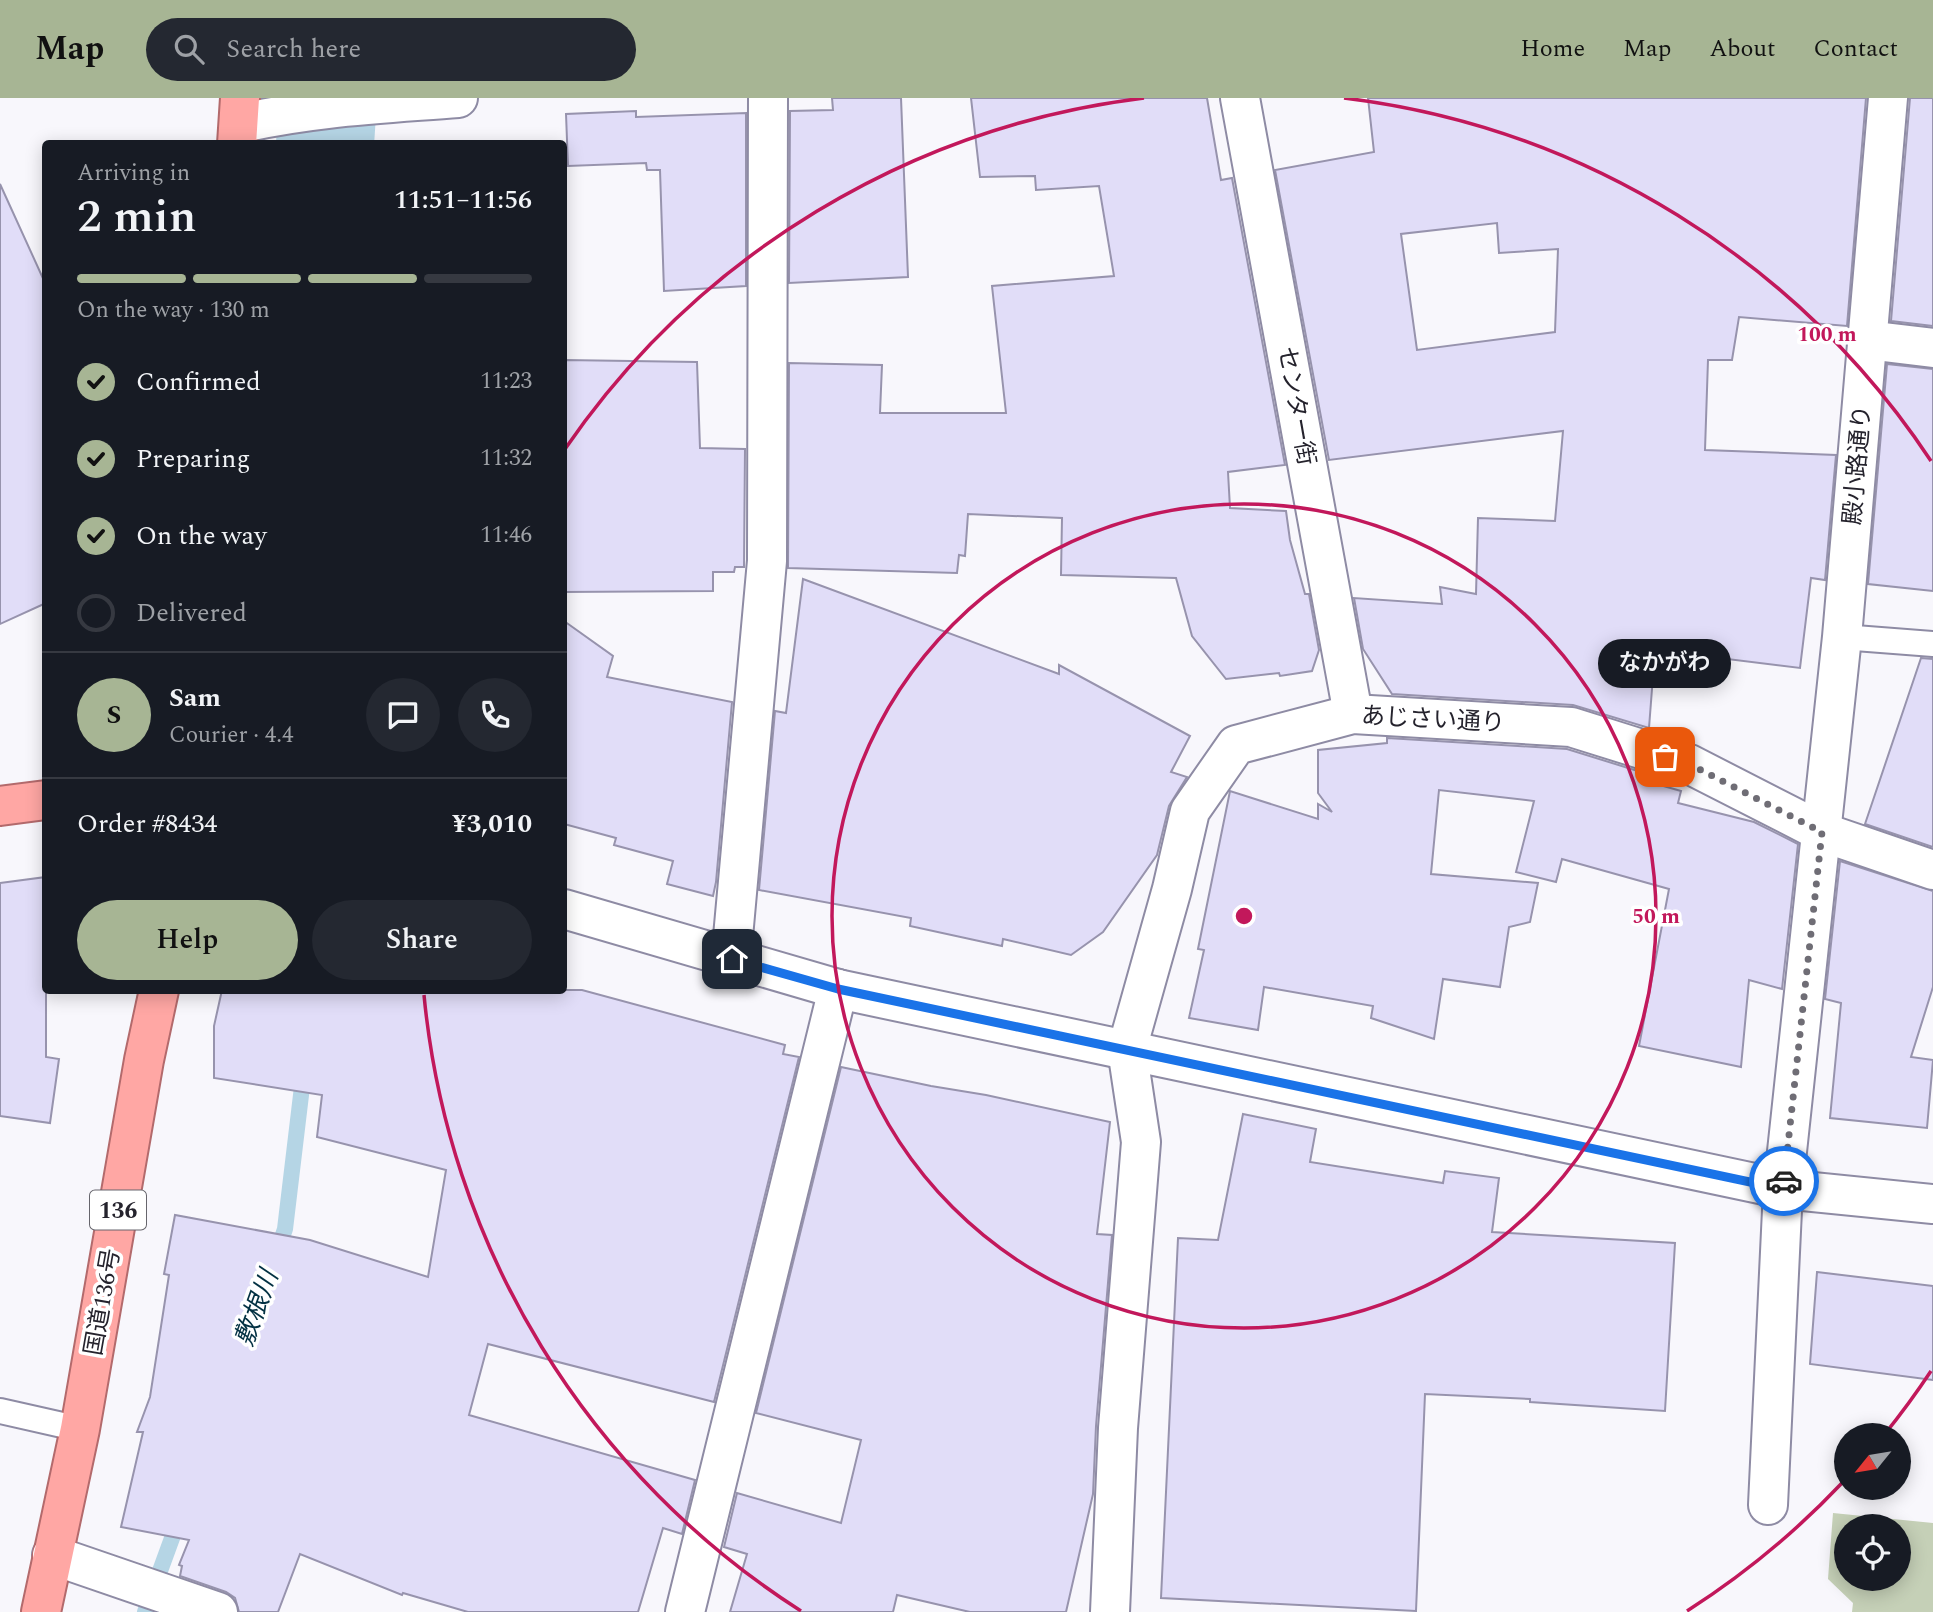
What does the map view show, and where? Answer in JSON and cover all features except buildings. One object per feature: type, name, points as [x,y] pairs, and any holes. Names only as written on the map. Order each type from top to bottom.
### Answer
[{"type":"highway","points":[[0,806],[42,801]]},
{"type":"highway","name":"国道136号","points":[[41,1612],[80,1429],[144,1060],[158,994]]},
{"type":"street","points":[[239,122],[283,113],[363,104],[458,98]]},
{"type":"street","points":[[732,959],[767,561],[768,98]]},
{"type":"street","name":"センター街","points":[[1240,98],[1353,714]]},
{"type":"street","name":"殿小路通り","points":[[1768,1505],[1783,1189],[1842,637],[1888,98]]},
{"type":"street","points":[[1867,340],[1933,348]]},
{"type":"street","name":"あじさい通り","points":[[1127,1049],[1172,889],[1190,811],[1197,800],[1236,745],[1353,714],[1571,727],[1689,764],[1822,832],[1933,870]]},
{"type":"street","points":[[567,910],[838,989],[1783,1189],[1933,1204]]},
{"type":"street","points":[[685,1612],[838,989]]},
{"type":"street","points":[[1110,1612],[1118,1428],[1141,1142],[1127,1049]]},
{"type":"street","points":[[52,1555],[218,1612]]},
{"type":"lane","points":[[1842,637],[1933,644]]},
{"type":"lane","points":[[0,1411],[80,1429]]},
{"type":"green space","points":[[1833,1513],[1843,1514],[1834,1514],[1834,1585],[1828,1579]]},
{"type":"green space","points":[[1911,1521],[1933,1523],[1933,1612],[1852,1612],[1853,1603],[1840,1591],[1911,1591]]},
{"type":"waterway","name":"敷根川","points":[[325,140],[328,98]]},
{"type":"waterway","name":"敷根川","points":[[276,1255],[285,1229],[304,1070]]},
{"type":"waterway","name":"敷根川","points":[[145,1612],[179,1519]]},
{"type":"way so far","points":[[1665,757],[1689,764],[1822,832],[1784,1181]]},
{"type":"place","name":"なかがわ","points":[[1665,757]]},
{"type":"route","points":[[732,959],[838,989],[1783,1189],[1784,1181]]}]
